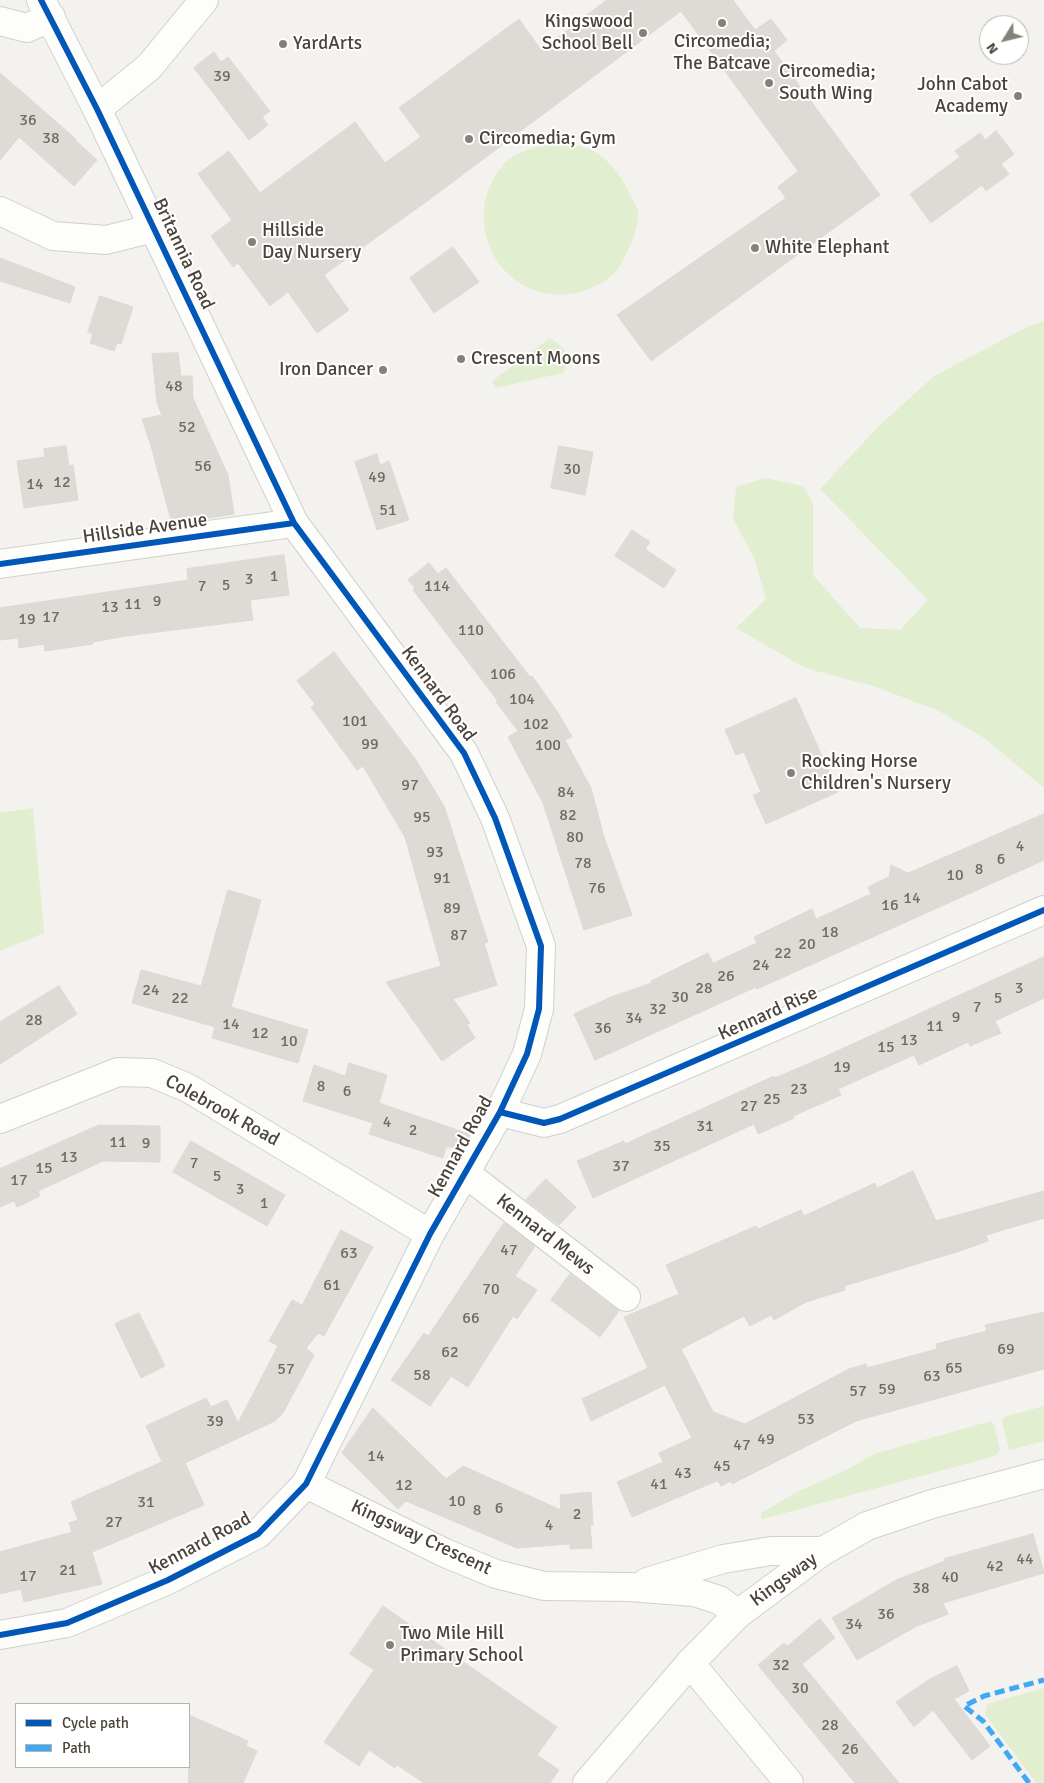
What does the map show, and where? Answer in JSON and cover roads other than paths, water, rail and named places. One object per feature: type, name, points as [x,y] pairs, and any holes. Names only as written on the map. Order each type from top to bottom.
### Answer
[{"type":"street","points":[[97,110],[149,67],[204,0]]},
{"type":"street","points":[[0,21],[27,28],[46,9]]},
{"type":"street","name":"Britannia Road","points":[[46,9],[154,228],[294,523]]},
{"type":"street","points":[[0,211],[53,236],[106,240],[154,228]]},
{"type":"street","name":"Hillside Avenue","points":[[0,564],[294,523]]},
{"type":"street","name":"Kennard Road","points":[[0,1635],[67,1623],[168,1580],[258,1534],[306,1484],[430,1234],[500,1112],[527,1054],[539,1009],[541,946],[495,818],[464,753],[294,523]]},
{"type":"street","name":"Kennard Rise","points":[[500,1112],[544,1124],[560,1119],[1044,910]]},
{"type":"street","name":"Colebrook Road","points":[[0,1119],[118,1072],[152,1073],[188,1088],[430,1234]]},
{"type":"street","name":"Kennard Mews","points":[[465,1173],[626,1297]]},
{"type":"street","name":"Kingsway","points":[[588,1783],[690,1663],[738,1614],[823,1551],[867,1526],[932,1504],[1044,1474]]},
{"type":"street","name":"Kingsway Crescent","points":[[306,1484],[445,1553],[496,1574],[544,1586],[629,1587],[694,1592],[719,1600],[738,1614]]},
{"type":"street","name":"Kingsway Crescent","points":[[629,1587],[723,1559],[770,1552],[823,1551]]},
{"type":"street","points":[[690,1663],[789,1783]]},
{"type":"place","name":"Circomedia; The Batcave","points":[[722,23]]},
{"type":"place","name":"Kingswood School Bell","points":[[643,33]]},
{"type":"place","name":"YardArts","points":[[283,44]]},
{"type":"place","name":"Circomedia; South Wing","points":[[769,83]]},
{"type":"place","name":"John Cabot Academy","points":[[1018,96]]},
{"type":"place","name":"Circomedia; Gym","points":[[469,139]]},
{"type":"place","name":"Hillside Day Nursery","points":[[252,242]]},
{"type":"place","name":"White Elephant","points":[[755,248]]},
{"type":"place","name":"Crescent Moons","points":[[461,359]]},
{"type":"place","name":"Iron Dancer","points":[[383,370]]},
{"type":"place","name":"Rocking Horse Children's Nursery","points":[[791,773]]},
{"type":"place","name":"Two Mile Hill Primary School","points":[[390,1645]]}]
